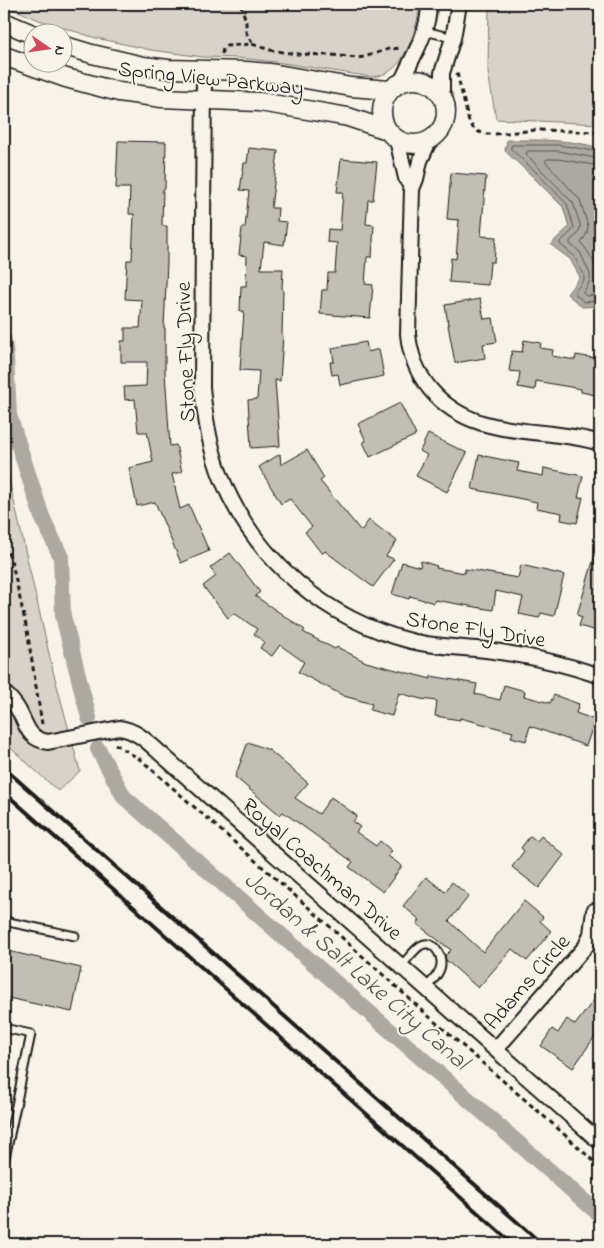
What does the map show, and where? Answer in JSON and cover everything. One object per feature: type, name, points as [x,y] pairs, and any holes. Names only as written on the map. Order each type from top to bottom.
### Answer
[{"type":"street","points":[[412,189],[406,178],[392,135],[382,120],[382,109],[384,99],[396,86],[425,31],[430,4]]},
{"type":"street","points":[[442,96],[442,73],[453,38],[458,4]]},
{"type":"street","points":[[4,22],[22,30]]},
{"type":"street","name":"Spring View Parkway","points":[[72,48],[143,66],[168,69],[271,73],[357,87],[396,86]]},
{"type":"street","name":"Spring View Parkway","points":[[4,56],[93,86],[119,92],[162,98],[259,102],[302,108],[348,117],[392,135]]},
{"type":"street","name":"Stone Fly Drive","points":[[204,70],[202,387],[209,435],[215,458],[222,480],[240,515],[275,562],[310,593],[344,615],[371,628],[412,642],[525,656],[555,662],[600,676]]},
{"type":"street","points":[[392,135],[404,143],[412,145],[429,141],[441,129],[446,113],[442,96],[436,88],[428,83],[410,80],[396,86]]},
{"type":"street","points":[[429,141],[420,161],[412,189],[408,334],[409,346],[417,371],[446,406],[469,419],[493,426],[575,437],[600,443]]},
{"type":"street","name":"Royal Coachman Drive","points":[[4,693],[13,701],[28,731],[42,741],[48,742],[119,728],[126,729],[141,737],[600,1142]]},
{"type":"street","name":"Adams Circle","points":[[496,1049],[586,946],[591,934],[594,911]]},
{"type":"lane","points":[[425,31],[453,38]]},
{"type":"lane","points":[[4,921],[74,936]]},
{"type":"lane","points":[[401,966],[421,945],[428,944],[434,946],[440,955],[441,965],[438,974],[426,988]]},
{"type":"lane","points":[[4,1028],[31,1034],[4,1162]]},
{"type":"path","points":[[241,4],[246,22],[246,32],[252,44]]},
{"type":"path","points":[[222,57],[223,48],[226,46],[252,44],[270,50],[297,54],[357,58],[389,49],[401,48],[406,50]]},
{"type":"path","points":[[455,70],[459,76],[469,122],[479,132],[496,134],[536,130],[600,132]]},
{"type":"path","points":[[4,544],[12,563],[27,630],[42,725]]},
{"type":"path","points":[[110,744],[116,744],[141,760],[600,1167]]},
{"type":"shaded area","points":[[420,4],[411,41],[402,58],[388,72],[372,77],[276,62],[203,57],[151,50],[96,38],[72,30],[72,22],[45,22],[4,5]]},
{"type":"shaded area","points":[[489,4],[600,4],[600,124],[496,119],[488,72]]},
{"type":"shaded area","points":[[4,458],[53,671],[80,771],[58,791],[4,742]]},
{"type":"water","points":[[507,140],[543,140],[600,148],[600,306],[582,307],[567,294],[580,277],[570,259],[551,245],[569,227],[563,207],[505,151]]},
{"type":"building","points":[[118,141],[166,142],[162,226],[167,226],[164,328],[165,372],[170,446],[176,445],[182,472],[172,474],[180,509],[189,505],[209,551],[181,563],[155,502],[137,506],[129,468],[153,462],[147,432],[138,432],[135,399],[125,400],[124,387],[146,386],[147,362],[121,362],[121,341],[125,341],[125,328],[140,328],[142,300],[125,299],[127,260],[132,260],[134,214],[129,214],[130,188],[116,188]]},
{"type":"building","points":[[249,148],[278,151],[271,208],[278,208],[277,221],[287,222],[284,245],[264,242],[261,269],[283,269],[283,336],[280,381],[275,380],[280,446],[251,448],[248,400],[257,399],[259,371],[240,370],[244,311],[240,311],[241,286],[246,286],[247,256],[239,255],[242,228],[245,228],[249,191],[240,190],[244,163],[247,163]]},
{"type":"building","points":[[341,159],[377,162],[373,200],[368,200],[366,224],[374,225],[372,257],[367,257],[365,284],[373,285],[370,318],[320,314],[322,290],[327,290],[328,273],[335,273],[337,243],[327,242],[328,229],[340,230],[343,192],[337,192]]},
{"type":"building","points":[[451,173],[486,176],[481,236],[496,237],[494,262],[490,262],[488,285],[449,282],[451,258],[456,259],[459,220],[447,219]]},
{"type":"building","points":[[480,299],[484,319],[493,318],[497,342],[483,344],[485,358],[455,363],[448,325],[450,324],[448,324],[445,305]]},
{"type":"building","points":[[524,340],[541,343],[540,348],[553,350],[552,356],[575,360],[576,355],[600,359],[600,396],[581,392],[581,389],[536,381],[535,390],[518,387],[520,372],[509,371],[512,351],[522,352]]},
{"type":"building","points":[[366,342],[368,352],[379,349],[384,376],[340,385],[338,374],[332,375],[330,362],[334,362],[332,348]]},
{"type":"building","points":[[400,403],[416,435],[370,457],[363,442],[366,441],[358,424]]},
{"type":"building","points":[[428,434],[467,453],[447,492],[416,476],[427,455],[420,451]]},
{"type":"building","points":[[307,450],[324,478],[320,481],[361,531],[369,520],[397,541],[386,556],[394,559],[373,587],[325,551],[322,554],[305,532],[312,527],[290,499],[281,504],[259,467],[280,454],[281,465]]},
{"type":"building","points":[[479,455],[519,463],[517,471],[543,476],[544,468],[583,476],[578,498],[583,497],[577,523],[561,520],[562,513],[536,508],[537,502],[472,489]]},
{"type":"building","points":[[597,548],[600,548],[600,632],[579,626],[582,617],[577,615]]},
{"type":"building","points":[[230,553],[260,592],[255,596],[305,630],[303,632],[335,649],[337,647],[366,662],[431,679],[431,676],[477,684],[475,694],[500,700],[504,685],[525,691],[524,696],[550,703],[554,695],[579,704],[576,713],[595,720],[586,746],[530,726],[526,741],[511,737],[513,732],[460,718],[460,720],[435,716],[437,701],[399,693],[392,716],[370,710],[372,704],[344,696],[298,672],[304,662],[280,645],[272,656],[260,648],[264,642],[254,634],[257,629],[234,613],[228,618],[203,586],[216,576],[210,568]]},
{"type":"building","points":[[421,561],[437,566],[436,568],[465,573],[465,569],[518,578],[521,565],[564,575],[554,616],[541,613],[539,618],[519,614],[523,597],[496,591],[493,610],[435,600],[434,603],[410,596],[409,599],[392,594],[402,562],[420,567]]},
{"type":"building","points":[[248,742],[269,750],[308,783],[295,798],[319,814],[331,797],[357,816],[353,822],[360,827],[356,832],[376,846],[380,841],[392,851],[388,856],[402,866],[383,892],[349,867],[353,862],[283,812],[280,815],[235,777]]},
{"type":"building","points":[[530,836],[537,841],[541,836],[564,855],[539,888],[512,867],[524,851],[521,848]]},
{"type":"building","points":[[426,877],[445,892],[452,882],[469,896],[449,921],[483,952],[524,901],[543,917],[540,921],[551,931],[527,961],[512,949],[478,988],[446,960],[445,956],[451,950],[417,924],[420,920],[403,906]]},
{"type":"building","points":[[4,950],[81,968],[72,1012],[4,997]]},
{"type":"building","points":[[600,992],[600,1029],[573,1068],[541,1046],[552,1029],[558,1033],[567,1019],[575,1025]]},
{"type":"waterway","name":"Jordan & Salt Lake City Canal","points":[[4,340],[9,415],[42,517],[61,557],[63,616],[89,718]]},
{"type":"waterway","name":"Jordan & Salt Lake City Canal","points":[[98,749],[124,797],[600,1215]]},
{"type":"railway","points":[[4,768],[542,1244]]},
{"type":"railway","points":[[4,792],[513,1244]]}]
